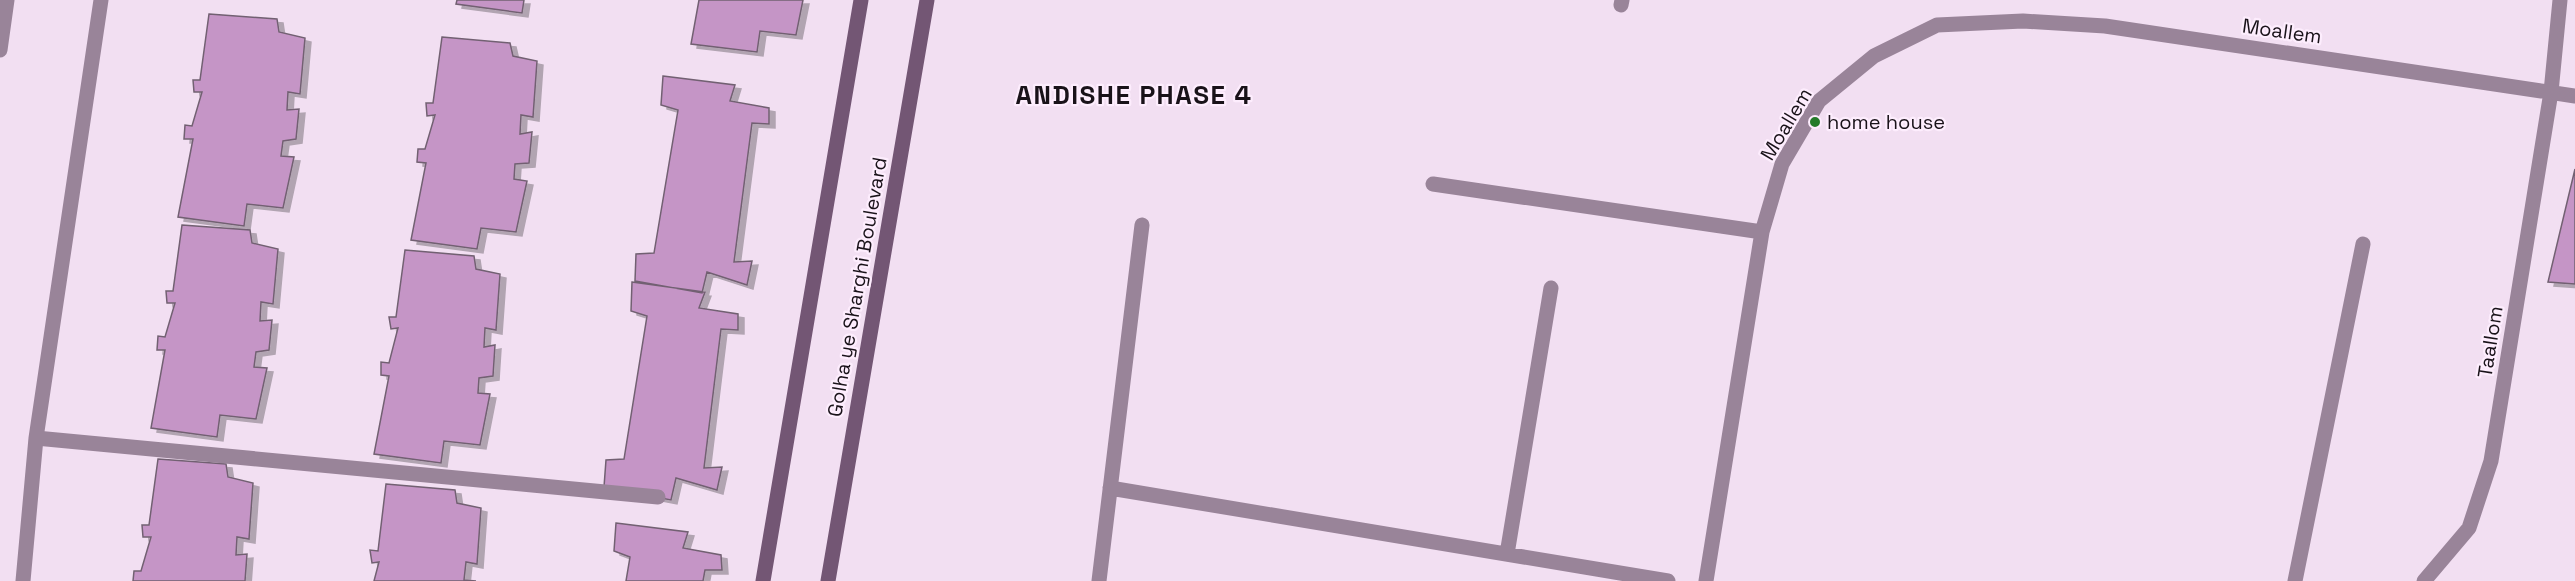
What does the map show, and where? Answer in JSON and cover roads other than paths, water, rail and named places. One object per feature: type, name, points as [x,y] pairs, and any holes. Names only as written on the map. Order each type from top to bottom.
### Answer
[{"type":"main road","points":[[763,581],[861,0]]},
{"type":"main road","name":"Golha ye Sharghi Boulevard","points":[[828,581],[927,0]]},
{"type":"street","points":[[0,50],[7,0]]},
{"type":"street","points":[[23,581],[36,438],[101,0]]},
{"type":"street","name":"Taallom","points":[[2424,581],[2469,528],[2491,462],[2551,92],[2560,0]]},
{"type":"street","name":"Moallem","points":[[1706,581],[1762,232],[1782,164],[1819,101],[1874,56],[1937,25],[2023,21],[2105,26],[2575,96]]},
{"type":"street","points":[[1433,184],[1762,232]]},
{"type":"street","points":[[1099,581],[1142,225]]},
{"type":"street","points":[[2295,581],[2363,244]]},
{"type":"street","points":[[1506,554],[1551,288]]},
{"type":"street","points":[[36,438],[658,496]]},
{"type":"street","points":[[1110,488],[1668,581]]},
{"type":"place","name":"home house","points":[[1815,122]]},
{"type":"district","name":"ANDISHE PHASE 4","points":[[1134,95]]}]
